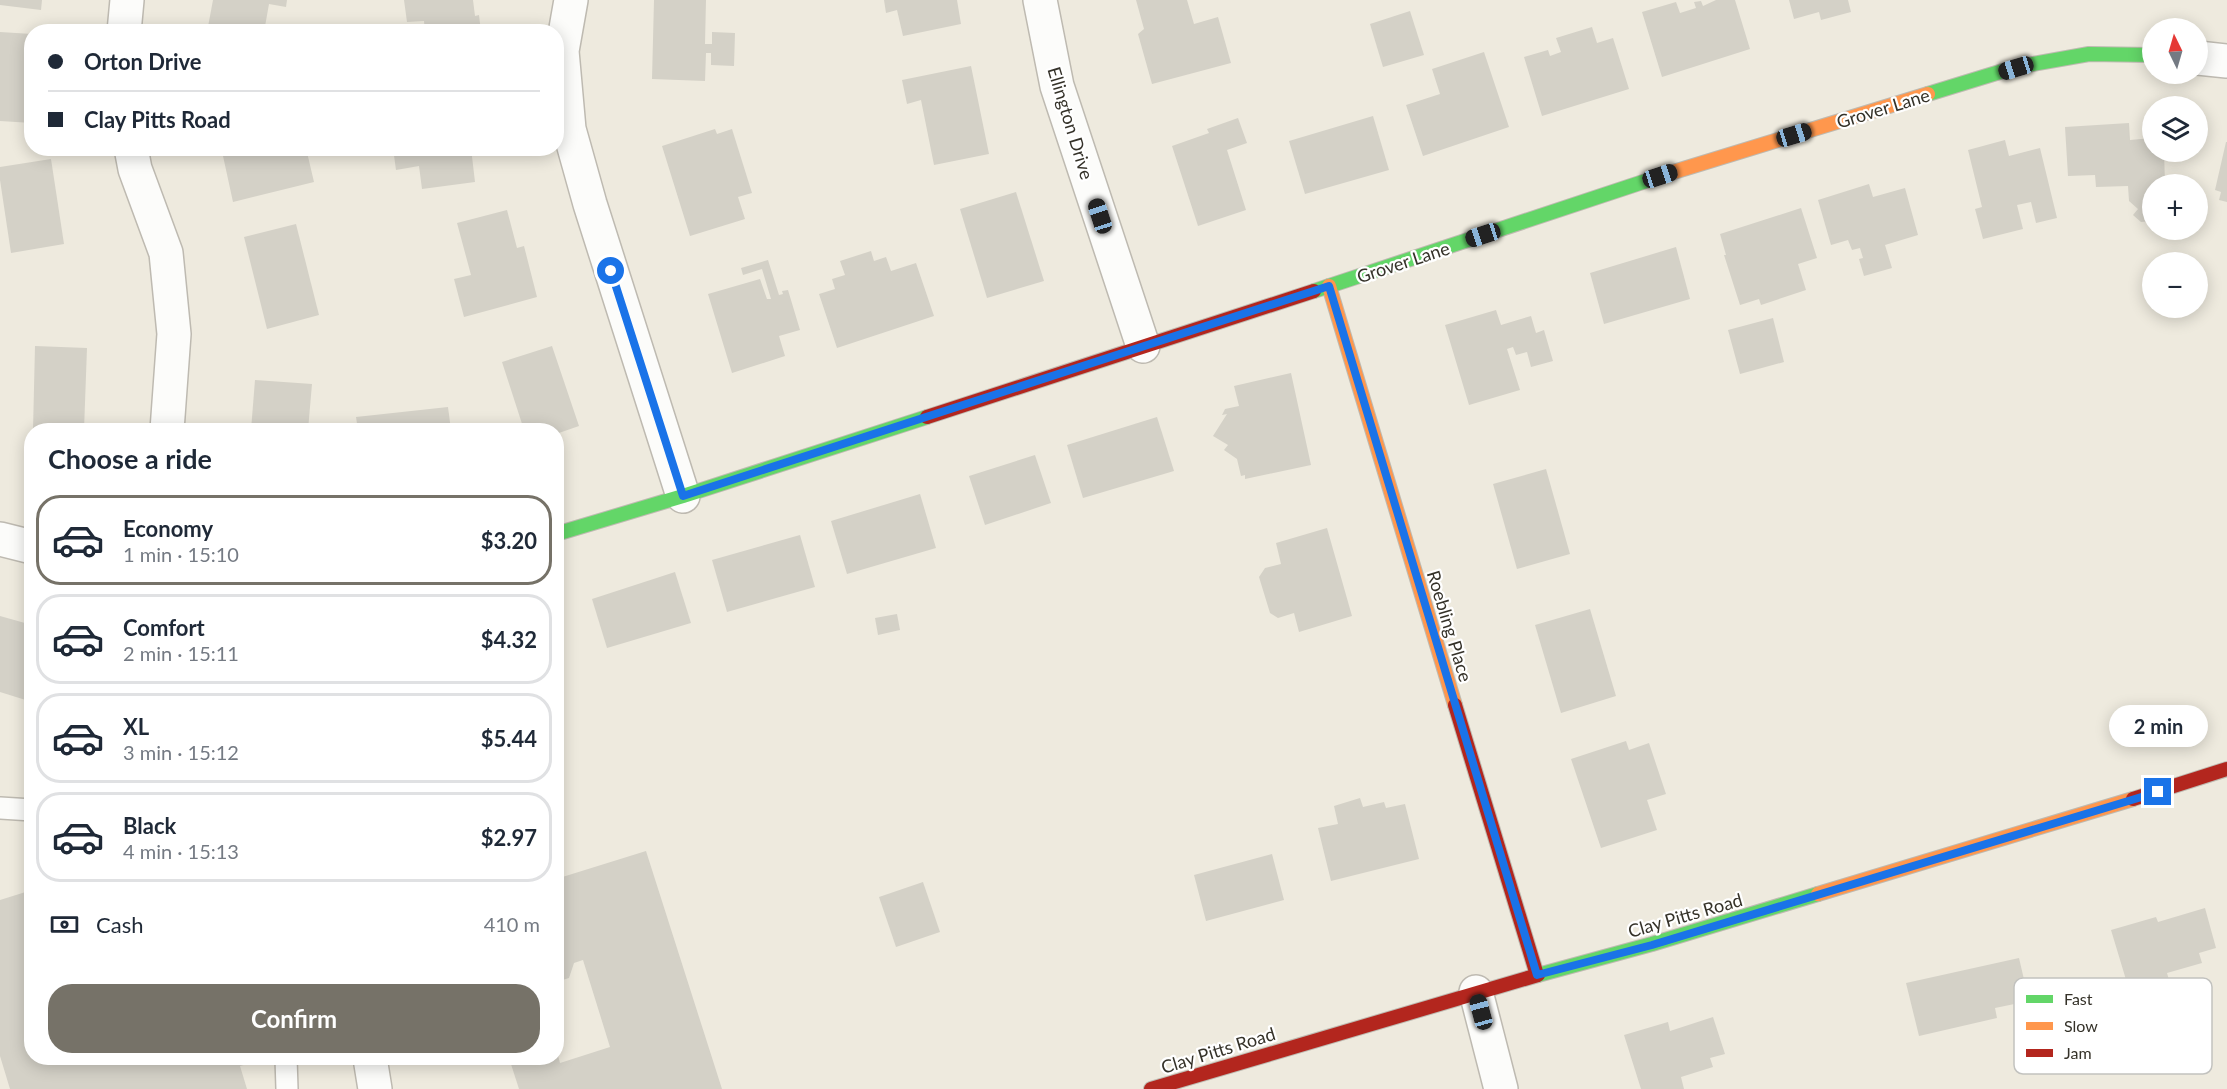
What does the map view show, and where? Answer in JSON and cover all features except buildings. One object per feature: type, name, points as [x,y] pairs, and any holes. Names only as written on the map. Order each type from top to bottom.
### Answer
[{"type":"street","points":[[125,24],[127,0]]},
{"type":"street","points":[[564,40],[571,0]]},
{"type":"street","name":"Ellington Drive","points":[[1040,0],[1057,86],[1143,346]]},
{"type":"street","name":"Grover Lane","points":[[564,532],[683,496],[1682,169],[2016,68],[2089,54],[2142,55]]},
{"type":"street","points":[[2208,59],[2227,61]]},
{"type":"street","points":[[564,73],[569,129],[593,215],[683,496]]},
{"type":"street","points":[[133,156],[135,169],[166,253],[174,334],[168,423]]},
{"type":"street","name":"Roebling Place","points":[[1329,286],[1537,975]]},
{"type":"street","points":[[0,540],[24,545]]},
{"type":"street","name":"Clay Pitts Road","points":[[1151,1089],[1476,992],[1652,945],[2113,807],[2227,770]]},
{"type":"street","points":[[1476,992],[1501,1089]]},
{"type":"street","points":[[371,1065],[375,1089]]},
{"type":"lane","points":[[0,808],[24,810]]},
{"type":"lane","points":[[286,1065],[287,1089]]},
{"type":"traffic: fast","points":[[1928,94],[2016,67],[2089,54],[2142,55]]},
{"type":"traffic: fast","points":[[1314,291],[1667,174]]},
{"type":"traffic: fast","points":[[564,532],[683,496],[927,417]]},
{"type":"traffic: fast","points":[[1538,975],[1652,944],[1818,894]]},
{"type":"traffic: slow","points":[[1667,174],[1928,94]]},
{"type":"traffic: slow","points":[[1329,286],[1455,705]]},
{"type":"traffic: slow","points":[[1818,894],[2133,799]]},
{"type":"traffic: jam","points":[[927,417],[1314,291]]},
{"type":"traffic: jam","points":[[1455,705],[1537,975]]},
{"type":"traffic: jam","points":[[2133,799],[2227,769]]},
{"type":"traffic: jam","points":[[1151,1089],[1538,975]]},
{"type":"route","points":[[611,271],[683,496],[1329,286],[1537,975],[1652,945],[2158,792]]}]
